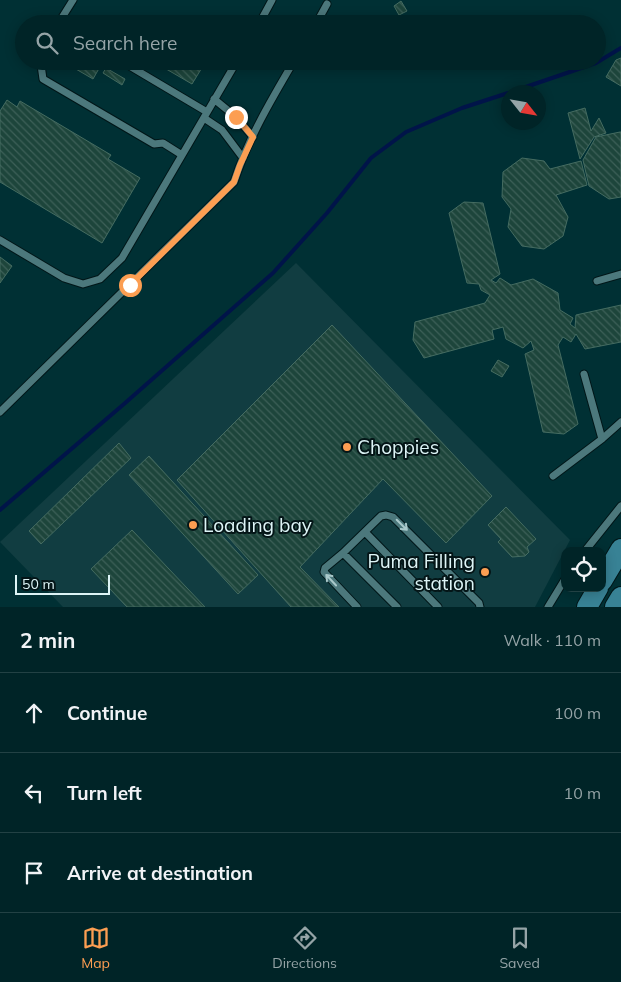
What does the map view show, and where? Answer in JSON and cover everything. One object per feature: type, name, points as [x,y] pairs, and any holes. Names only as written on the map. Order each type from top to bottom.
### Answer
[{"type":"main road","points":[[606,573],[621,549]]},
{"type":"main road","points":[[587,607],[596,592]]},
{"type":"main road","points":[[615,607],[621,597]]},
{"type":"lane","points":[[64,15],[73,0]]},
{"type":"lane","points":[[263,15],[272,0]]},
{"type":"lane","points":[[321,15],[327,4]]},
{"type":"lane","points":[[42,70],[43,79],[154,144],[163,143],[182,155]]},
{"type":"lane","points":[[135,70],[206,115],[222,130],[243,158]]},
{"type":"lane","points":[[0,240],[64,278],[83,284],[100,279],[122,258],[232,70]]},
{"type":"lane","points":[[0,412],[234,182],[268,104],[289,70]]},
{"type":"lane","points":[[214,99],[236,117],[253,137]]},
{"type":"lane","points":[[597,281],[621,274]]},
{"type":"lane","points":[[584,374],[602,439]]},
{"type":"lane","points":[[553,476],[621,422]]},
{"type":"lane","points":[[588,547],[621,506]]},
{"type":"lane","points":[[357,607],[324,572],[325,568],[381,516],[386,515],[393,517],[479,603],[480,607]]},
{"type":"lane","points":[[365,532],[438,607]]},
{"type":"lane","points":[[343,553],[397,607]]},
{"type":"lane","points":[[548,607],[561,586]]},
{"type":"shaded area","points":[[296,263],[570,540],[566,547],[561,547],[561,557],[535,607],[63,607],[0,542]]},
{"type":"building","points":[[401,1],[407,11],[399,15],[394,6]]},
{"type":"building","points":[[621,58],[621,86],[606,77],[616,60]]},
{"type":"building","points":[[78,70],[98,70],[93,79]]},
{"type":"building","points":[[105,70],[109,70],[125,79],[122,85],[103,73]]},
{"type":"building","points":[[168,70],[201,70],[192,84]]},
{"type":"building","points":[[7,100],[17,107],[20,101],[111,155],[108,159],[140,178],[102,243],[0,182],[0,111]]},
{"type":"building","points":[[585,108],[591,131],[599,118],[606,133],[594,137],[580,159],[568,113]]},
{"type":"building","points":[[621,132],[621,197],[609,199],[589,186],[583,160],[596,137]]},
{"type":"building","points":[[522,158],[544,161],[550,169],[581,161],[587,185],[556,195],[568,217],[563,236],[544,249],[522,246],[508,227],[511,209],[502,197],[503,172]]},
{"type":"building","points":[[464,202],[483,203],[500,274],[491,280],[496,283],[500,278],[511,285],[533,279],[558,293],[560,310],[573,318],[570,324],[575,328],[576,315],[621,305],[621,342],[585,349],[576,334],[571,342],[563,337],[558,345],[578,424],[564,434],[543,432],[525,354],[534,350],[531,341],[523,348],[506,339],[503,327],[492,330],[494,339],[424,358],[413,340],[415,322],[485,303],[490,295],[481,290],[479,284],[467,283],[449,213]]},
{"type":"building","points":[[0,257],[12,266],[0,283]]},
{"type":"building","points":[[332,325],[492,496],[446,543],[383,479],[300,567],[339,607],[291,607],[177,480]]},
{"type":"building","points":[[498,360],[509,366],[502,377],[491,371]]},
{"type":"building","points":[[119,443],[131,458],[41,544],[29,531]]},
{"type":"building","name":"Loading bay","points":[[149,456],[258,575],[238,594],[129,475]]},
{"type":"building","points":[[506,507],[536,539],[527,547],[529,552],[525,556],[512,557],[498,542],[501,539],[488,525]]},
{"type":"building","points":[[132,530],[205,607],[127,607],[91,569]]},
{"type":"waterway","points":[[606,57],[621,48]]},
{"type":"waterway","points":[[532,85],[575,70]]},
{"type":"waterway","points":[[0,510],[273,273],[327,213],[371,158],[406,132],[462,108],[501,95]]},
{"type":"place","name":"Choppies","points":[[347,447]]},
{"type":"place","name":"Loading bay","points":[[193,525]]},
{"type":"place","name":"Puma Filling station","points":[[485,572]]},
{"type":"route","points":[[130,285],[234,182],[253,137],[236,117]]}]
